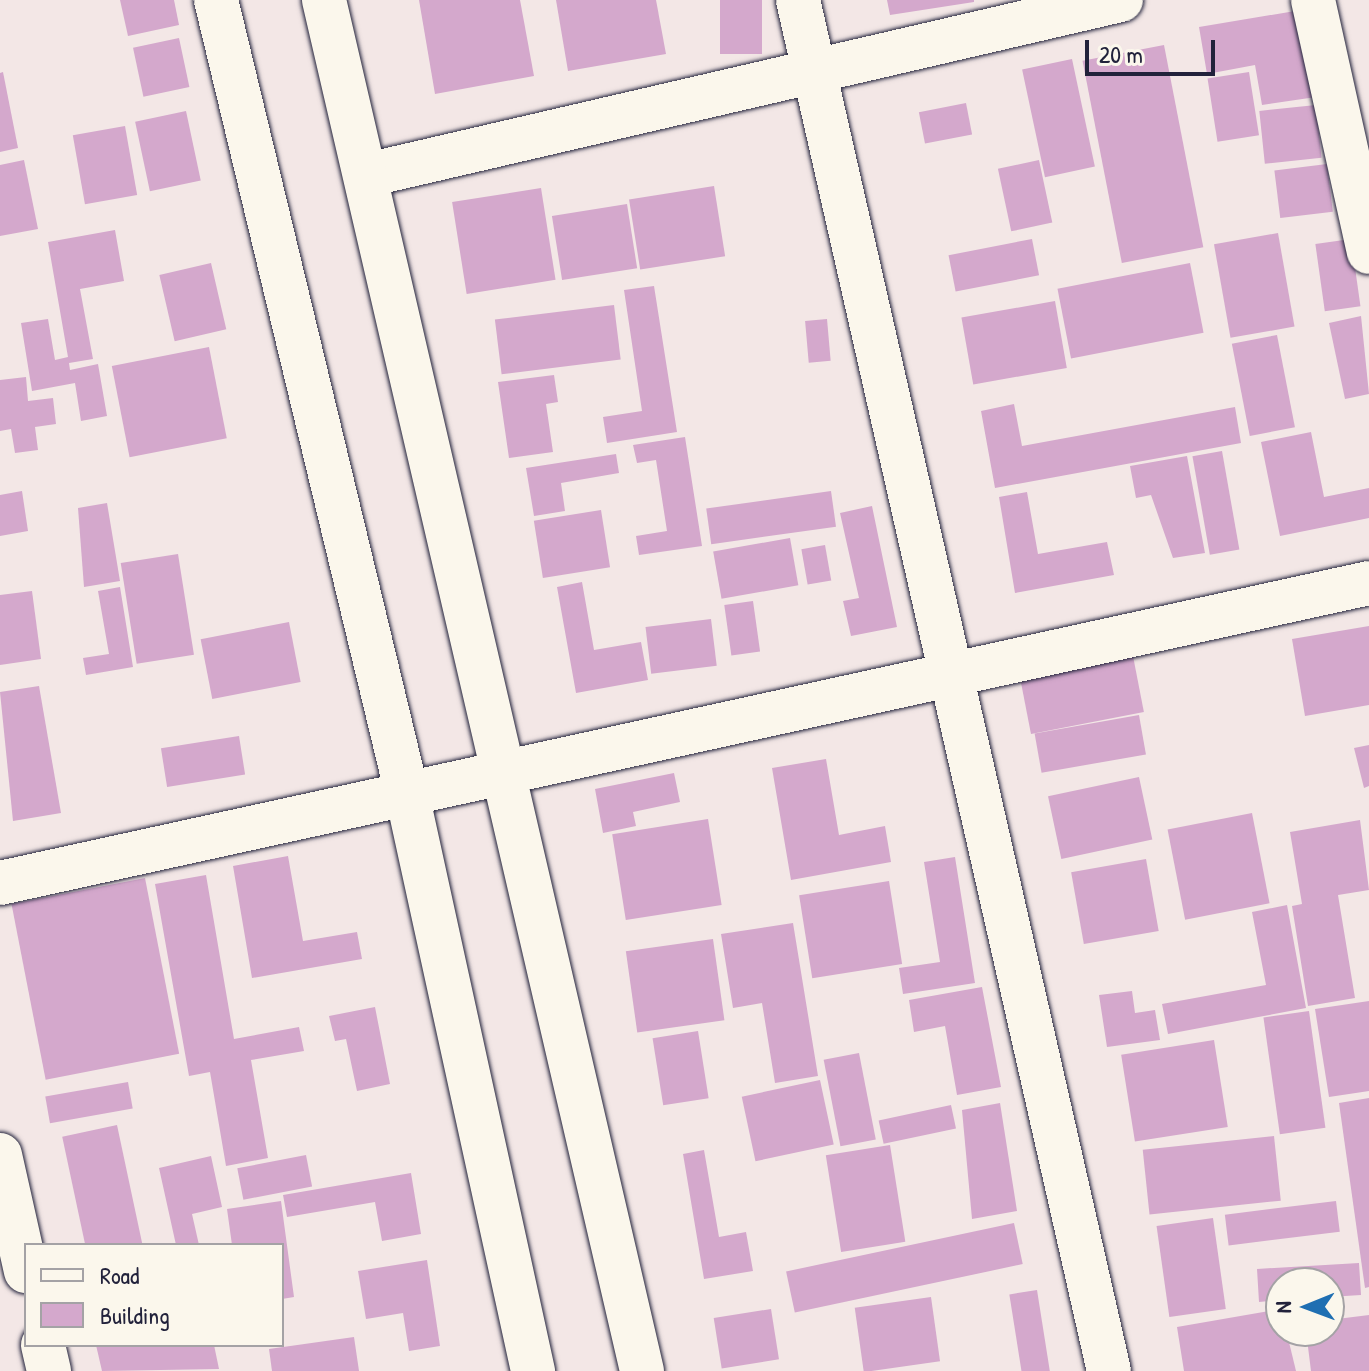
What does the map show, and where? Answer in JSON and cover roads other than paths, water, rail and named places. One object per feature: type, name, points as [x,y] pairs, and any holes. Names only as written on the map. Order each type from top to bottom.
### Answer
[{"type":"street","points":[[216,0],[407,794],[533,1371]]},
{"type":"street","points":[[324,0],[367,175],[500,774],[642,1371]]},
{"type":"street","points":[[798,0],[1109,1371]]},
{"type":"street","points":[[367,175],[813,68],[1121,0]]},
{"type":"street","points":[[1313,0],[1369,252]]},
{"type":"street","points":[[0,883],[1369,583]]},
{"type":"street","points":[[0,1155],[24,1262]]},
{"type":"street","points":[[43,1347],[49,1371]]}]
